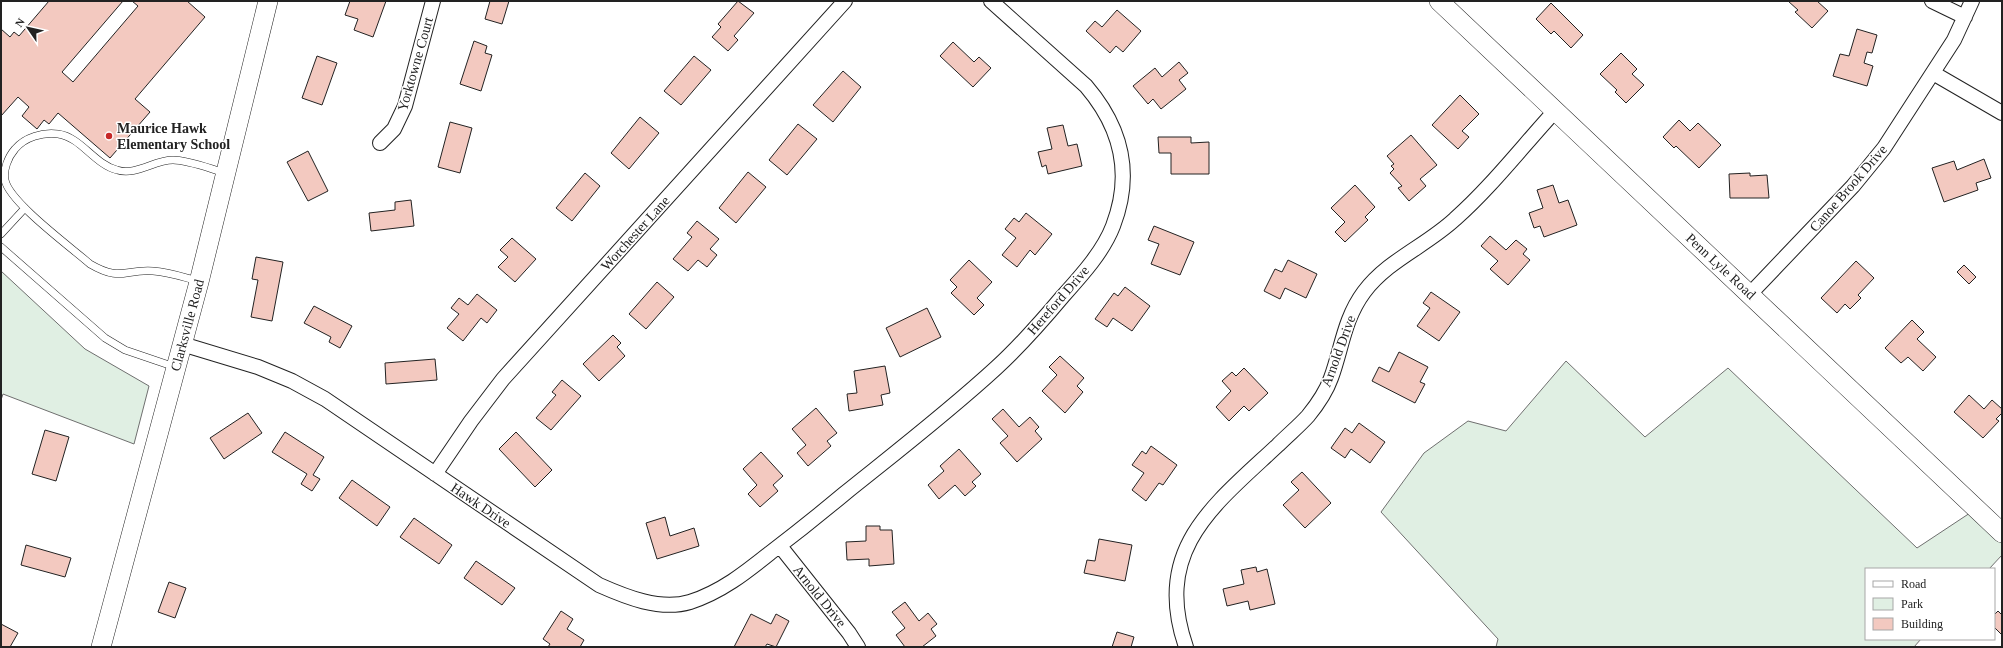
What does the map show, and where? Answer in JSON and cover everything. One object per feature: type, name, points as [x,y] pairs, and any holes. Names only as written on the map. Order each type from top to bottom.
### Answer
[{"type":"street","name":"Clarksville Road","points":[[101,647],[182,344],[268,1]]},
{"type":"street","name":"Yorktowne Court","points":[[380,143],[394,129],[406,106],[433,1]]},
{"type":"street","name":"Worchester Lane","points":[[435,474],[471,421],[503,379],[845,1]]},
{"type":"street","name":"Hereford Drive","points":[[780,546],[963,398],[998,366],[1041,322],[1072,286],[1103,246],[1112,229],[1120,207],[1123,163],[1119,141],[1111,120],[1099,101],[1086,86],[991,1]]},
{"type":"street","name":"Penn Lyle Road","points":[[1439,1],[2002,533]]},
{"type":"street","points":[[1932,1],[1965,17]]},
{"type":"street","name":"Canoe Brook Drive","points":[[1750,294],[1853,186],[1884,148],[1934,73],[1965,17],[1972,1]]},
{"type":"street","points":[[1934,73],[2002,113]]},
{"type":"street","name":"Arnold Drive","points":[[1186,647],[1177,610],[1177,584],[1182,561],[1191,537],[1201,521],[1216,504],[1306,417],[1319,400],[1330,379],[1343,332],[1352,311],[1364,292],[1380,274],[1454,220],[1555,111]]},
{"type":"street","name":"Hawk Drive","points":[[182,344],[258,367],[292,381],[342,409],[599,585],[622,596],[645,602],[668,604],[688,603],[707,595],[740,577],[780,546]]},
{"type":"street","name":"Arnold Drive","points":[[780,546],[858,647]]},
{"type":"lane","points":[[198,282],[171,273],[151,270],[114,274],[102,271],[90,264],[25,208],[8,188],[5,179],[9,155],[21,142],[44,133],[60,134],[73,140],[105,166],[118,171],[133,171],[174,160],[226,172]]},
{"type":"lane","points":[[1,234],[25,208]]},
{"type":"lane","points":[[1,247],[105,338],[125,350],[176,367]]},
{"type":"green space","points":[[1,271],[85,349],[149,386],[134,444],[3,394],[1,400]]},
{"type":"green space","points":[[1566,361],[1645,437],[1728,368],[1917,548],[1976,509],[2002,533],[2002,555],[1990,568],[1865,568],[1865,640],[1920,640],[1914,647],[1496,647],[1498,639],[1381,512],[1424,453],[1468,421],[1506,431]]},
{"type":"building","points":[[49,1],[123,1],[62,72],[73,82],[138,6],[132,1],[187,1],[205,17],[135,99],[150,112],[110,158],[58,113],[49,124],[44,120],[37,129],[22,116],[29,107],[18,97],[1,116],[1,29],[10,37],[14,32],[19,36]]},
{"type":"building","points":[[350,1],[386,1],[373,37],[354,30],[358,19],[345,15]]},
{"type":"building","points":[[490,1],[509,1],[502,24],[485,19]]},
{"type":"building","points":[[738,1],[754,13],[734,36],[738,40],[728,51],[712,37],[721,27],[718,24]]},
{"type":"building","points":[[1788,1],[1817,1],[1828,11],[1812,28],[1795,12],[1798,10]]},
{"type":"building","points":[[1551,3],[1583,35],[1571,48],[1554,31],[1551,34],[1536,19]]},
{"type":"building","points":[[1117,10],[1141,31],[1123,52],[1116,46],[1110,53],[1086,31],[1095,21],[1102,27]]},
{"type":"building","points":[[1857,29],[1877,35],[1872,53],[1867,52],[1864,63],[1873,66],[1867,86],[1833,76],[1840,54],[1849,56]]},
{"type":"building","points":[[474,41],[487,46],[485,53],[492,55],[481,91],[460,84]]},
{"type":"building","points":[[953,42],[974,62],[979,57],[991,68],[973,87],[940,56]]},
{"type":"building","points":[[1621,53],[1637,69],[1632,74],[1644,85],[1626,103],[1615,92],[1617,90],[1600,74]]},
{"type":"building","points":[[317,56],[337,63],[322,105],[302,98]]},
{"type":"building","points":[[694,56],[711,70],[681,105],[664,91]]},
{"type":"building","points":[[1179,62],[1188,73],[1179,80],[1186,89],[1161,109],[1153,99],[1148,104],[1133,86],[1155,68],[1162,77]]},
{"type":"building","points":[[843,71],[861,87],[833,122],[813,105]]},
{"type":"building","points":[[1460,95],[1479,114],[1462,131],[1469,137],[1458,149],[1432,125]]},
{"type":"building","points":[[640,117],[659,133],[629,169],[611,153]]},
{"type":"building","points":[[1679,120],[1690,131],[1698,123],[1721,145],[1699,168],[1676,146],[1674,148],[1663,137]]},
{"type":"building","points":[[450,122],[472,128],[460,173],[438,167]]},
{"type":"building","points":[[798,124],[817,139],[787,175],[769,160]]},
{"type":"building","points":[[1063,125],[1068,146],[1077,144],[1082,166],[1048,174],[1046,165],[1042,167],[1038,152],[1052,149],[1047,128]]},
{"type":"building","points":[[1411,135],[1437,165],[1420,179],[1426,186],[1409,201],[1398,188],[1402,186],[1390,173],[1394,169],[1391,166],[1394,164],[1387,156]]},
{"type":"building","points":[[1158,137],[1191,137],[1191,143],[1209,142],[1209,174],[1171,174],[1171,153],[1159,153]]},
{"type":"building","points":[[308,151],[328,191],[308,201],[287,162]]},
{"type":"building","points":[[1984,159],[1991,178],[1976,183],[1978,190],[1944,202],[1932,168],[1954,161],[1957,170]]},
{"type":"building","points":[[748,172],[766,187],[736,223],[719,208]]},
{"type":"building","points":[[585,173],[600,186],[572,221],[556,208]]},
{"type":"building","points":[[1750,173],[1750,176],[1767,175],[1769,198],[1730,198],[1729,174]]},
{"type":"building","points":[[1355,185],[1375,207],[1365,217],[1368,220],[1345,242],[1335,232],[1345,222],[1331,208]]},
{"type":"building","points":[[1553,185],[1559,203],[1568,200],[1577,225],[1544,237],[1540,226],[1534,228],[1529,213],[1543,208],[1537,190]]},
{"type":"building","points":[[411,200],[414,226],[371,231],[369,213],[395,210],[395,202]]},
{"type":"building","points":[[1026,213],[1052,234],[1035,255],[1030,250],[1017,267],[1002,255],[1016,238],[1005,229],[1014,218],[1019,222]]},
{"type":"building","points":[[697,221],[719,239],[710,249],[717,255],[707,267],[698,260],[688,271],[673,259],[692,237],[687,233]]},
{"type":"building","points":[[1154,226],[1194,242],[1180,275],[1151,264],[1159,244],[1148,240]]},
{"type":"building","points":[[1490,236],[1506,250],[1516,240],[1527,249],[1523,254],[1530,260],[1508,285],[1490,269],[1498,261],[1481,246]]},
{"type":"building","points":[[512,238],[536,259],[515,282],[498,267],[508,257],[500,250]]},
{"type":"building","points":[[256,257],[283,262],[272,321],[251,317],[258,280],[252,279]]},
{"type":"building","points":[[969,260],[992,282],[977,298],[984,305],[974,315],[951,293],[957,287],[950,280]]},
{"type":"building","points":[[1288,260],[1317,274],[1306,298],[1285,288],[1280,299],[1264,291],[1275,269],[1282,272]]},
{"type":"building","points":[[1856,261],[1874,278],[1858,295],[1861,298],[1850,309],[1845,304],[1837,313],[1821,298]]},
{"type":"building","points":[[1964,265],[1976,277],[1969,284],[1957,272]]},
{"type":"building","points":[[657,282],[674,297],[646,329],[629,314]]},
{"type":"building","points":[[1125,287],[1150,306],[1132,331],[1113,318],[1107,327],[1095,319],[1114,293],[1118,296]]},
{"type":"building","points":[[1431,292],[1460,312],[1439,341],[1417,326],[1430,308],[1423,303]]},
{"type":"building","points":[[477,294],[497,310],[487,323],[481,318],[463,341],[447,328],[459,314],[451,308],[459,298],[468,305]]},
{"type":"building","points":[[314,306],[352,326],[340,348],[329,342],[331,337],[304,323]]},
{"type":"building","points":[[927,308],[941,337],[900,357],[886,328]]},
{"type":"building","points":[[1912,320],[1924,332],[1917,339],[1936,357],[1923,371],[1908,357],[1901,363],[1885,348]]},
{"type":"building","points":[[613,335],[621,343],[617,347],[625,356],[599,381],[583,364]]},
{"type":"building","points":[[1399,352],[1428,367],[1420,382],[1425,384],[1415,403],[1372,381],[1379,367],[1389,372]]},
{"type":"building","points":[[1060,356],[1084,378],[1077,386],[1083,392],[1065,413],[1042,391],[1057,375],[1049,367]]},
{"type":"building","points":[[435,359],[437,380],[386,384],[385,363]]},
{"type":"building","points":[[885,366],[890,393],[881,395],[883,405],[849,411],[847,394],[857,393],[854,371]]},
{"type":"building","points":[[1244,368],[1268,393],[1249,411],[1244,406],[1229,421],[1216,407],[1231,391],[1222,381],[1232,372],[1236,376]]},
{"type":"building","points":[[562,380],[581,396],[551,430],[536,418],[556,395],[552,392]]},
{"type":"building","points":[[1969,395],[1984,409],[1992,400],[2002,409],[2002,413],[1996,419],[1999,421],[1983,438],[1954,412]]},
{"type":"building","points":[[816,408],[837,433],[827,441],[831,446],[808,466],[797,453],[806,445],[792,429]]},
{"type":"building","points":[[1003,409],[1019,427],[1030,417],[1039,427],[1035,431],[1042,439],[1017,462],[1000,443],[1008,436],[992,419]]},
{"type":"building","points":[[248,413],[262,433],[224,459],[210,438]]},
{"type":"building","points":[[1359,423],[1385,442],[1370,463],[1351,449],[1345,458],[1331,448],[1345,428],[1352,433]]},
{"type":"building","points":[[45,430],[69,437],[56,481],[32,474]]},
{"type":"building","points":[[285,432],[324,457],[313,475],[320,479],[312,491],[301,484],[307,474],[272,452]]},
{"type":"building","points":[[516,432],[552,470],[535,487],[499,449]]},
{"type":"building","points":[[1151,446],[1177,465],[1163,485],[1159,483],[1146,501],[1132,490],[1144,473],[1132,465],[1142,451],[1146,454]]},
{"type":"building","points":[[959,449],[981,474],[972,482],[976,486],[965,496],[955,485],[939,499],[928,485],[944,471],[940,466]]},
{"type":"building","points":[[761,452],[783,476],[773,485],[778,491],[760,507],[748,494],[757,485],[743,469]]},
{"type":"building","points":[[1302,472],[1331,503],[1305,528],[1283,505],[1299,490],[1291,482]]},
{"type":"building","points":[[352,480],[390,507],[377,526],[339,498]]},
{"type":"building","points":[[665,517],[670,536],[694,528],[699,546],[657,559],[646,523]]},
{"type":"building","points":[[414,518],[452,545],[439,564],[400,537]]},
{"type":"building","points":[[866,526],[880,526],[880,530],[892,530],[894,564],[869,566],[869,559],[847,560],[846,542],[866,541]]},
{"type":"building","points":[[1099,539],[1132,545],[1125,581],[1084,573],[1087,560],[1095,561]]},
{"type":"building","points":[[26,545],[71,558],[65,577],[21,565]]},
{"type":"building","points":[[476,561],[515,588],[502,605],[464,578]]},
{"type":"building","points":[[1256,567],[1257,572],[1267,569],[1275,604],[1250,610],[1248,601],[1227,606],[1223,589],[1244,584],[1241,570]]},
{"type":"building","points":[[169,582],[186,588],[175,618],[158,612]]},
{"type":"building","points":[[905,602],[919,621],[928,613],[937,624],[931,629],[936,636],[922,647],[905,647],[896,635],[905,628],[892,612]]},
{"type":"building","points":[[561,611],[573,619],[567,629],[584,640],[580,647],[548,647],[550,644],[543,639]]},
{"type":"building","points":[[1998,611],[2002,615],[2002,635],[1995,628],[1995,614]]},
{"type":"building","points":[[751,614],[771,624],[776,614],[789,621],[776,647],[767,644],[765,647],[734,647]]},
{"type":"building","points":[[1,624],[18,633],[10,647],[1,647]]},
{"type":"building","points":[[1117,632],[1134,637],[1131,647],[1112,647]]},
{"type":"place","name":"Maurice Hawk Elementary School","points":[[109,136]]}]
